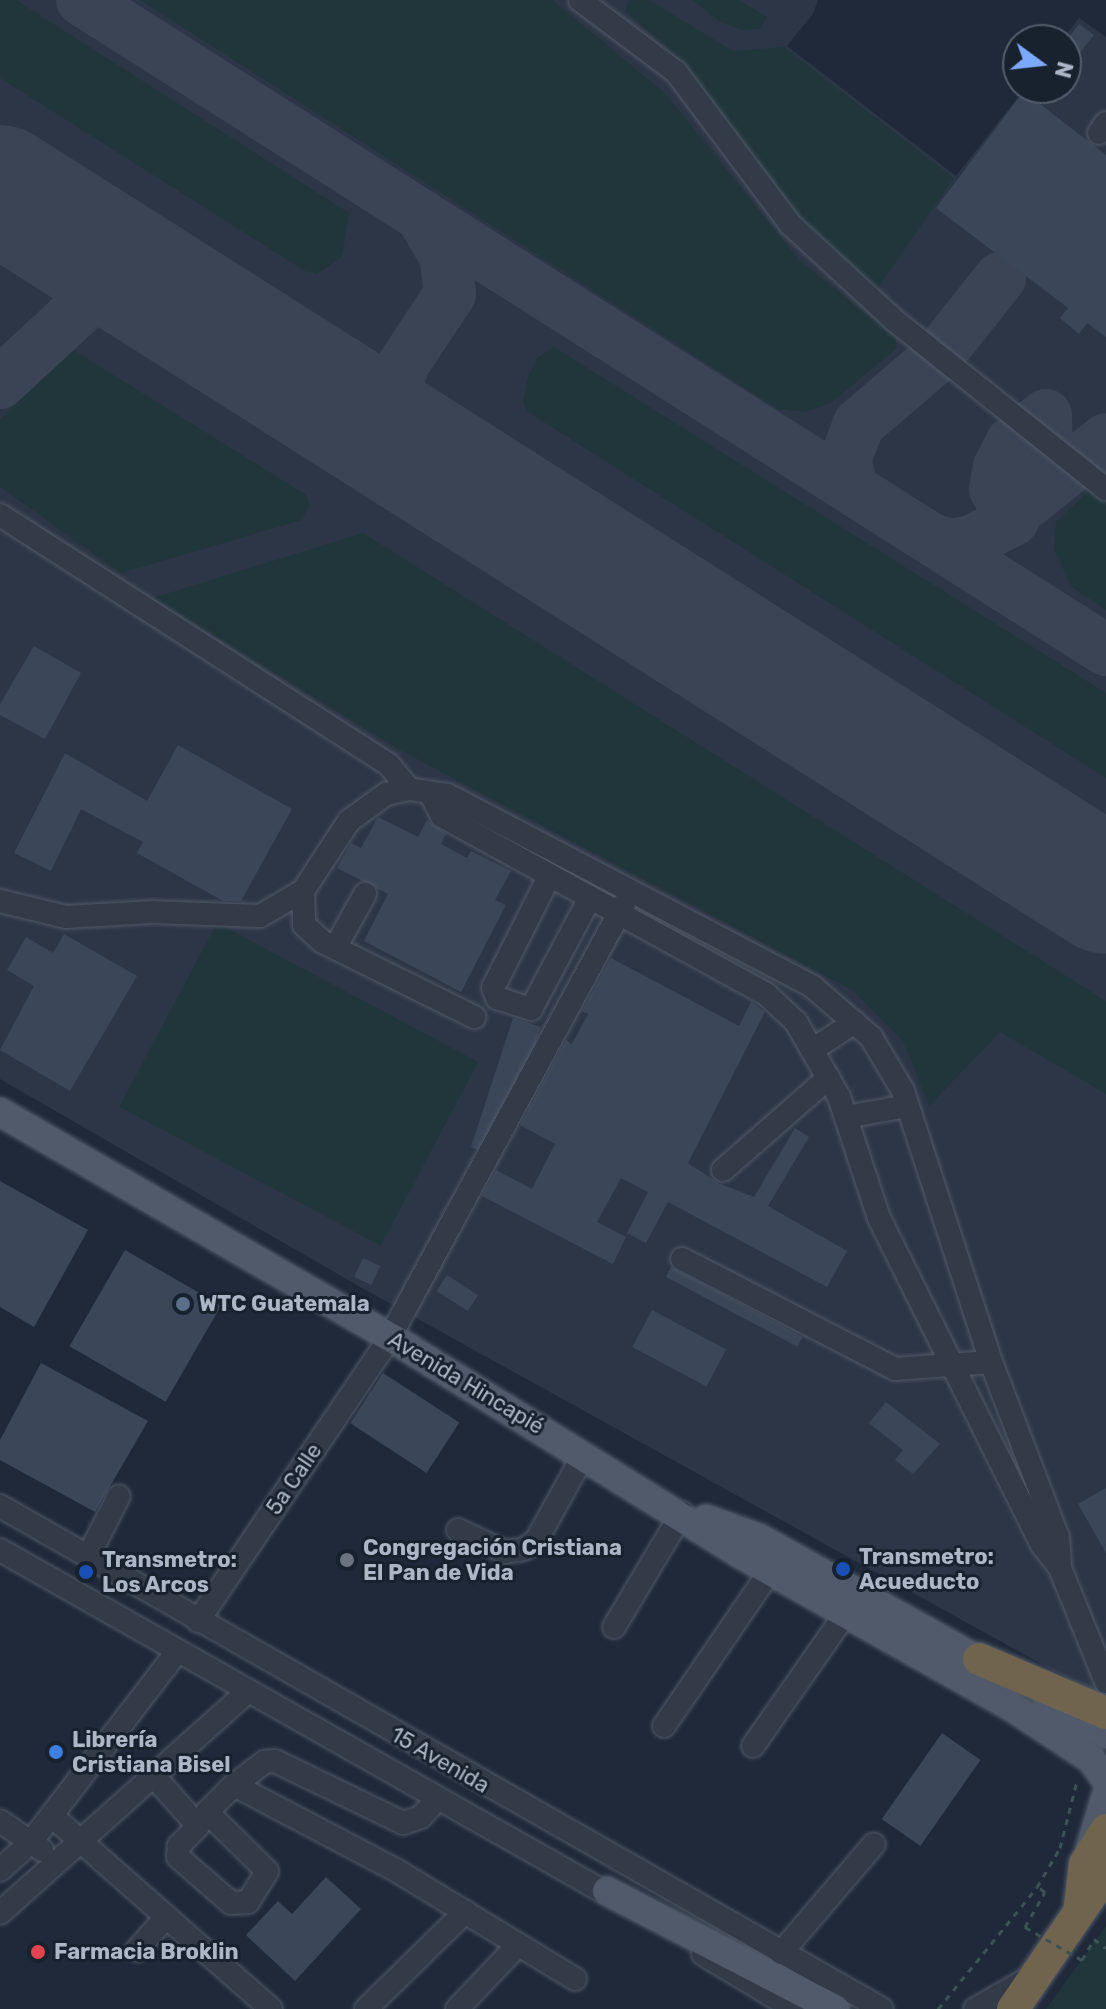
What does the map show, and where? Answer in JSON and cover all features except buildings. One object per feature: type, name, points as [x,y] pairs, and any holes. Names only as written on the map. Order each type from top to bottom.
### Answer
[{"type":"highway","points":[[979,1659],[1106,1713]]},
{"type":"highway","points":[[1013,2009],[1032,1976],[1080,1909],[1096,1869],[1106,1830]]},
{"type":"main road","name":"Avenida Hincapié","points":[[0,1112],[390,1337],[682,1513],[770,1571],[1012,1707],[1086,1756],[1106,1780]]},
{"type":"main road","name":"Avenida Hincapié","points":[[682,1513],[759,1538],[979,1659],[1106,1734]]},
{"type":"main road","points":[[1096,1869],[1106,1796]]},
{"type":"main road","points":[[607,1891],[835,2009]]},
{"type":"main road","points":[[1004,2009],[1032,1976]]},
{"type":"street","points":[[580,0],[676,72],[790,224],[813,246],[894,320],[1106,489]]},
{"type":"street","points":[[0,515],[389,765],[442,816],[618,916],[766,994],[796,1022],[846,1117],[879,1218],[957,1366],[1042,1545],[1060,1568],[1106,1682]]},
{"type":"street","points":[[0,901],[66,917],[152,912],[233,918],[260,916],[303,891],[349,821],[386,794],[420,792],[448,795],[813,987],[871,1037],[907,1106],[991,1362],[1058,1537],[1060,1568]]},
{"type":"street","points":[[549,877],[493,988],[497,998],[531,1009],[589,900]]},
{"type":"street","name":"5a Calle","points":[[198,1621],[390,1337],[632,890]]},
{"type":"street","points":[[303,891],[304,925],[335,948],[474,1017]]},
{"type":"street","points":[[335,948],[365,894]]},
{"type":"street","points":[[812,1050],[855,1022]]},
{"type":"street","points":[[723,1170],[828,1078]]},
{"type":"street","points":[[846,1117],[907,1106]]},
{"type":"street","points":[[682,1259],[895,1369],[991,1362]]},
{"type":"street","points":[[458,1530],[505,1552],[524,1549],[536,1541],[584,1454]]},
{"type":"street","points":[[88,1557],[119,1496]]},
{"type":"street","name":"15 Avenida","points":[[0,1506],[882,2009]]},
{"type":"street","points":[[614,1627],[682,1513]]},
{"type":"street","name":"15 Avenida","points":[[0,1550],[247,1692],[607,1891],[794,2009]]},
{"type":"street","points":[[664,1726],[770,1571]]},
{"type":"street","points":[[753,1746],[846,1613]]},
{"type":"street","points":[[0,1870],[31,1842],[177,1652]]},
{"type":"street","points":[[0,1913],[247,1692]]},
{"type":"street","points":[[152,1774],[202,1819],[234,1785],[265,1762],[275,1761],[403,1823],[421,1817],[438,1798]]},
{"type":"street","points":[[234,1785],[465,1912],[575,1979]]},
{"type":"street","points":[[52,1816],[271,2009]]},
{"type":"street","points":[[0,1821],[56,1862]]},
{"type":"street","points":[[781,1953],[874,1844]]},
{"type":"street","points":[[366,2009],[465,1912]]},
{"type":"street","points":[[137,1950],[166,1917]]},
{"type":"street","points":[[457,2009],[517,1946]]},
{"type":"street","points":[[975,2009],[1032,1976]]},
{"type":"path","points":[[938,2009],[1037,1887],[1060,1848],[1086,1756]]},
{"type":"path","points":[[1037,1887],[1045,1892],[1025,1927],[1082,1960],[1094,1939],[1106,1948]]},
{"type":"shaded area","points":[[0,0],[818,0],[813,14],[787,46],[956,176],[1012,104],[1082,104],[1082,24],[1074,24],[1079,18],[1106,37],[1106,1677],[1092,1692],[362,1288],[0,1079]]},
{"type":"green space","points":[[0,0],[16,0],[349,213],[342,257],[317,274],[305,271],[0,78]]},
{"type":"green space","points":[[140,0],[552,0],[665,93],[799,260],[895,337],[897,348],[832,402],[806,412],[778,409]]},
{"type":"green space","points":[[629,0],[649,0],[733,51],[784,47],[954,178],[877,289],[872,292],[818,241],[684,63],[625,11]]},
{"type":"green space","points":[[692,0],[739,0],[767,17],[761,28],[744,30],[720,22]]},
{"type":"green space","points":[[554,347],[1106,693],[1106,778],[528,412],[523,403],[528,377],[537,358]]},
{"type":"green space","points":[[70,348],[306,495],[309,505],[302,520],[121,573],[0,487],[0,419]]},
{"type":"green space","points":[[1092,488],[1106,498],[1106,610],[1072,587],[1054,550],[1056,522]]},
{"type":"green space","points":[[363,533],[1106,1001],[1106,1094],[1000,1032],[929,1106],[903,1041],[852,990],[400,750],[153,598]]},
{"type":"green space","points":[[217,923],[478,1062],[381,1246],[119,1107]]},
{"type":"green space","points":[[1106,1926],[1106,2009],[1046,2009]]},
{"type":"taxiway","points":[[82,0],[1106,650]]},
{"type":"taxiway","points":[[345,407],[366,402],[391,383],[450,294],[445,256],[421,215]]},
{"type":"taxiway","points":[[0,234],[92,247]]},
{"type":"taxiway","points":[[0,383],[124,268]]},
{"type":"taxiway","points":[[852,488],[845,460],[859,424],[938,356],[1000,278]]},
{"type":"taxiway","points":[[391,437],[389,407],[402,369]]},
{"type":"taxiway","points":[[932,539],[951,545],[972,541],[1013,520],[995,489],[999,467],[1012,442],[1046,415],[1047,466],[1037,491]]},
{"type":"taxiway","points":[[1028,502],[1106,439]]},
{"type":"runway","points":[[0,189],[1106,890]]},
{"type":"place","name":"WTC Guatemala","points":[[183,1304]]},
{"type":"place","name":"Congregación Cristiana El Pan de Vida","points":[[347,1560]]},
{"type":"place","name":"Transmetro: Acueducto","points":[[843,1569]]},
{"type":"place","name":"Transmetro: Los Arcos","points":[[86,1572]]},
{"type":"place","name":"Librería Cristiana Bisel","points":[[56,1752]]},
{"type":"place","name":"Farmacia Broklin","points":[[38,1952]]}]
